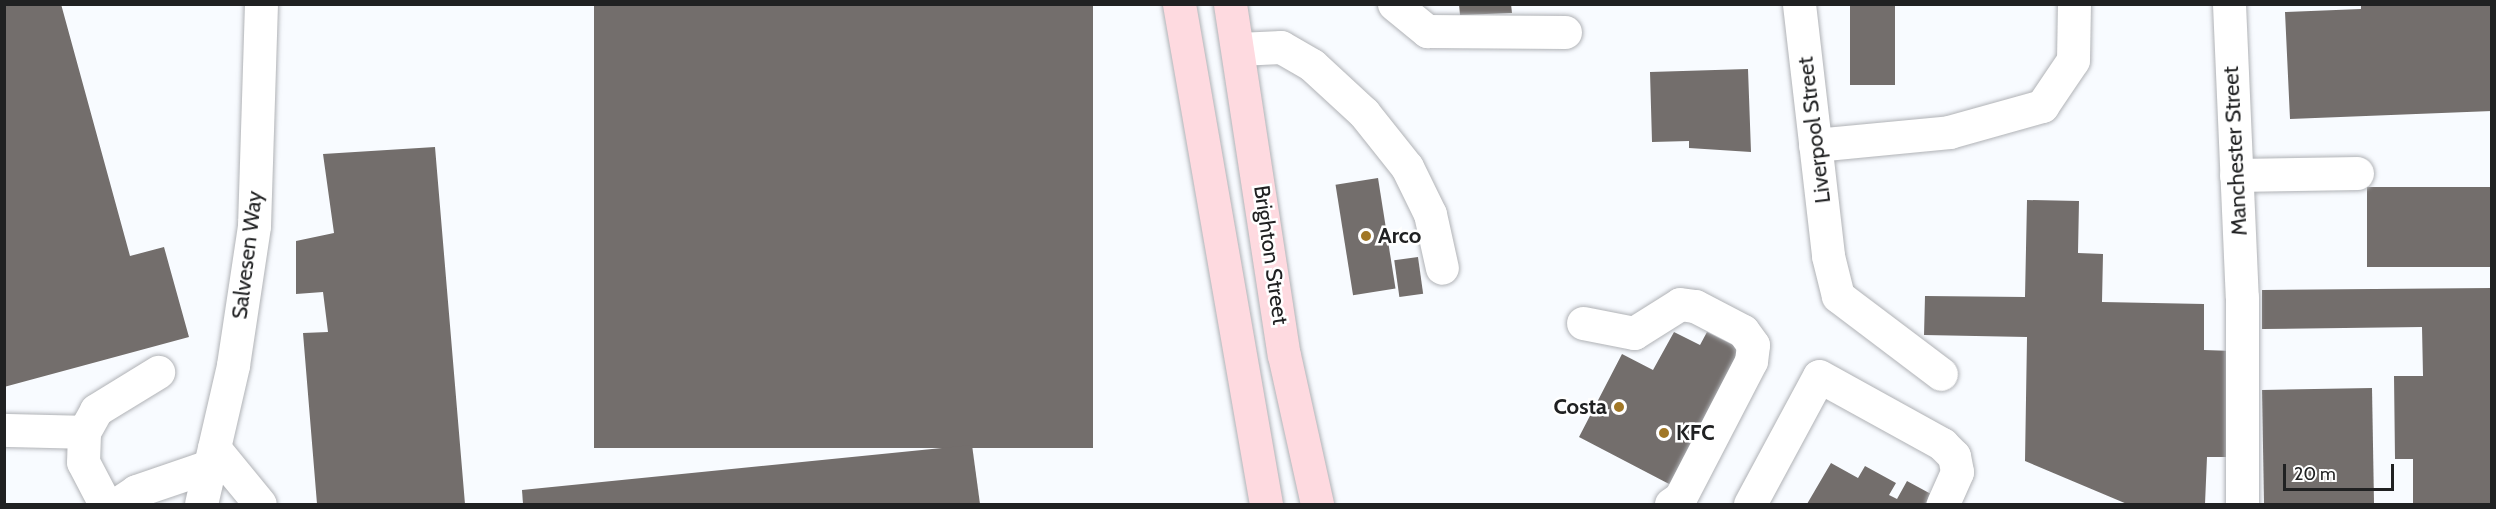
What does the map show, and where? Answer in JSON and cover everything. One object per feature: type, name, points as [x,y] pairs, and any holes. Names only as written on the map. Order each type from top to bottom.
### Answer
[{"type":"main road","name":"Brighton Street","points":[[1179,4],[1266,504]]},
{"type":"main road","name":"Brighton Street","points":[[1230,4],[1284,355],[1317,504]]},
{"type":"street","name":"Salvesen Way","points":[[201,504],[233,365],[254,226],[261,4]]},
{"type":"street","points":[[1394,4],[1427,31],[1564,32]]},
{"type":"street","name":"Liverpool Street","points":[[1799,4],[1828,256],[1838,296],[1941,374]]},
{"type":"street","points":[[1815,145],[1949,132],[2042,106],[2073,60],[2074,4]]},
{"type":"street","name":"Manchester Street","points":[[2229,4],[2242,297],[2242,504]]},
{"type":"street","points":[[1238,49],[1281,47],[1312,65],[1364,113],[1407,167],[1430,214],[1442,268]]},
{"type":"street","points":[[2236,176],[2357,173]]},
{"type":"street","points":[[1583,323],[1634,333],[1680,304],[1695,306],[1743,331],[1753,345],[1751,361],[1680,498],[1671,504]]},
{"type":"street","points":[[105,504],[83,462],[84,432],[96,410],[158,372]]},
{"type":"street","points":[[1750,504],[1820,376],[1942,444],[1954,456],[1957,472],[1944,504]]},
{"type":"street","points":[[4,430],[84,432]]},
{"type":"street","points":[[117,504],[136,491],[212,457],[260,504]]},
{"type":"building","points":[[4,4],[61,4],[130,256],[164,247],[189,337],[4,387]]},
{"type":"building","points":[[594,4],[1093,4],[1093,448],[594,448]]},
{"type":"building","points":[[1459,4],[1511,4],[1512,13],[1460,15]]},
{"type":"building","points":[[1850,4],[1895,4],[1895,85],[1850,85]]},
{"type":"building","points":[[2361,4],[2492,4],[2492,111],[2290,119],[2285,12],[2361,9]]},
{"type":"building","points":[[1748,69],[1751,152],[1689,148],[1689,141],[1652,142],[1650,72]]},
{"type":"building","points":[[435,147],[465,504],[317,504],[303,333],[328,332],[323,292],[296,294],[296,241],[334,233],[323,154]]},
{"type":"building","name":"Arco","points":[[1378,178],[1396,289],[1353,295],[1336,185]]},
{"type":"building","points":[[2367,187],[2492,187],[2492,267],[2367,267]]},
{"type":"building","points":[[2027,200],[2079,201],[2078,253],[2103,254],[2102,302],[2204,304],[2204,350],[2233,351],[2231,457],[2207,457],[2205,504],[2127,504],[2025,461],[2027,337],[1924,335],[1925,296],[2025,297]]},
{"type":"building","points":[[1418,257],[1423,294],[1399,297],[1394,260]]},
{"type":"building","points":[[2492,288],[2492,504],[2413,504],[2413,459],[2395,459],[2394,376],[2423,376],[2422,327],[2262,329],[2262,290]]},
{"type":"building","points":[[1674,332],[1700,345],[1707,332],[1741,349],[1671,485],[1579,437],[1622,354],[1653,370]]},
{"type":"building","points":[[2372,388],[2374,504],[2264,504],[2262,390]]},
{"type":"building","points":[[972,445],[980,504],[523,504],[522,490]]},
{"type":"building","points":[[1831,463],[1858,478],[1865,466],[1896,483],[1889,495],[1897,499],[1907,481],[1931,494],[1925,504],[1807,504]]},
{"type":"place","name":"Arco","points":[[1366,236]]},
{"type":"place","name":"Costa","points":[[1619,407]]},
{"type":"place","name":"KFC","points":[[1664,433]]}]
